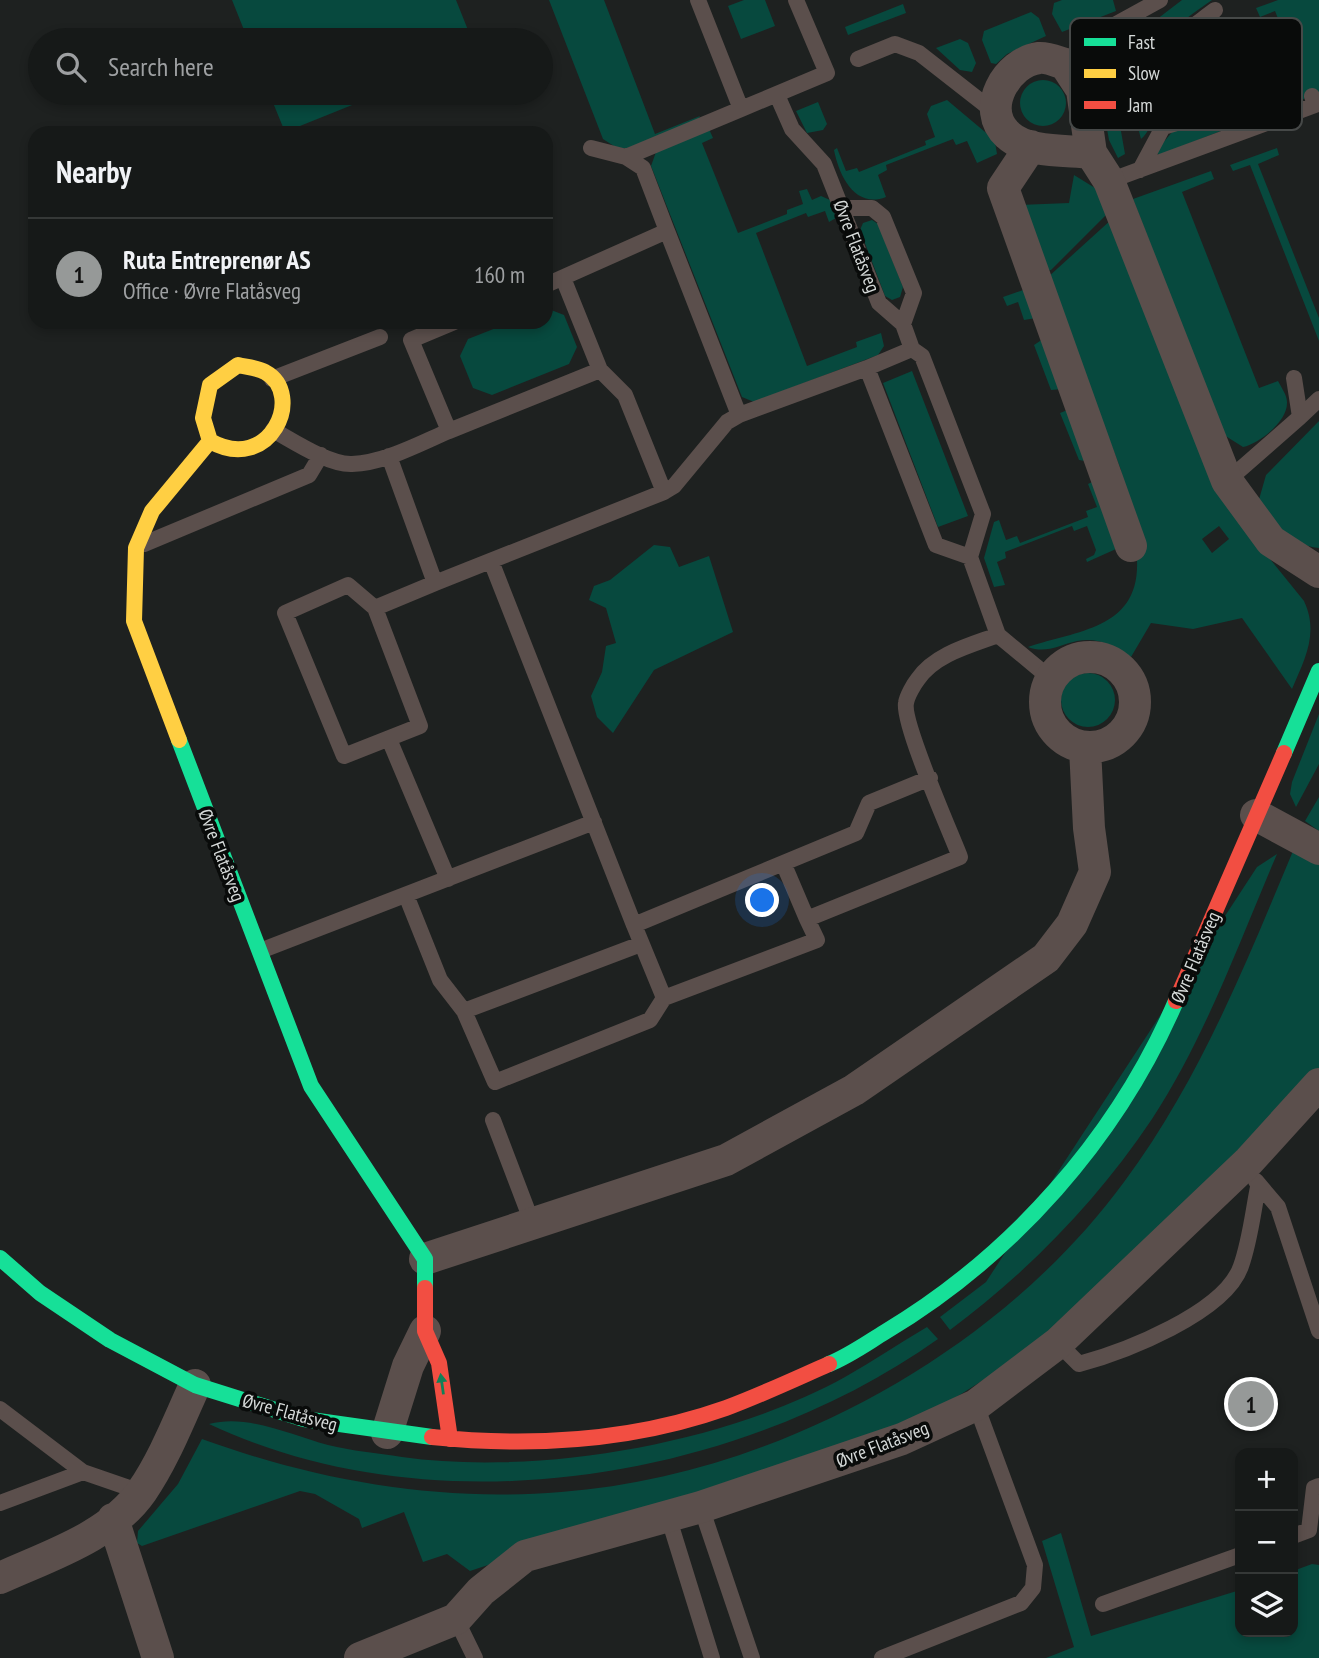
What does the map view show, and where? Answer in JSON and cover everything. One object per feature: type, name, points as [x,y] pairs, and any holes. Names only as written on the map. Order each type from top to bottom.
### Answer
[{"type":"street","points":[[1070,72],[1065,64],[1041,57],[1016,66],[999,88],[997,114],[1007,135],[1031,146],[1091,153]]},
{"type":"street","points":[[1088,130],[1091,153],[1109,181],[1227,481],[1271,541],[1319,572]]},
{"type":"street","points":[[1031,146],[1003,188],[1131,546]]},
{"type":"street","points":[[238,365],[266,372],[272,379],[282,394],[281,418],[263,445],[242,452],[226,451],[210,441],[203,418],[210,385],[238,365]]},
{"type":"street","name":"Øvre Flatåsveg","points":[[210,441],[152,511],[136,548],[134,621],[311,1086],[425,1259]]},
{"type":"street","points":[[1095,657],[1119,668],[1128,678],[1135,704],[1132,719],[1125,731],[1114,741],[1085,748],[1058,735],[1049,723],[1045,709],[1051,679],[1070,662],[1095,657]]},
{"type":"street","name":"Øvre Flatåsveg","points":[[0,1258],[40,1293],[110,1340],[195,1385],[304,1419],[387,1433],[450,1439],[564,1441],[644,1430],[725,1408],[835,1362],[934,1303],[1012,1237],[1100,1138],[1168,1020],[1319,671]]},
{"type":"street","points":[[450,1439],[439,1363],[425,1331],[425,1259],[726,1160],[854,1090],[1046,958],[1072,924],[1095,872],[1088,828],[1085,748]]},
{"type":"street","points":[[1256,815],[1319,849]]},
{"type":"street","name":"Øvre Flatåsveg","points":[[360,1658],[456,1619],[481,1591],[525,1556],[701,1507],[902,1439],[976,1405],[1058,1343],[1253,1174],[1319,1084]]},
{"type":"street","points":[[387,1433],[408,1366],[425,1331]]},
{"type":"street","points":[[0,1578],[86,1538],[113,1519],[141,1492],[195,1385]]},
{"type":"street","points":[[113,1519],[158,1658]]},
{"type":"lane","points":[[698,0],[741,109]]},
{"type":"lane","points":[[626,157],[827,73],[796,0]]},
{"type":"lane","points":[[1127,18],[1160,0]]},
{"type":"lane","points":[[1205,18],[1215,10]]},
{"type":"lane","points":[[858,59],[895,44],[919,53],[997,114]]},
{"type":"lane","points":[[1065,64],[1070,59]]},
{"type":"lane","name":"Øvre Flatåsveg","points":[[777,95],[792,130],[824,164],[879,303],[903,324],[912,349],[922,356],[983,514],[970,557]]},
{"type":"lane","points":[[1302,110],[1315,105],[1312,96]]},
{"type":"lane","points":[[1140,170],[1161,130]]},
{"type":"lane","points":[[1109,181],[1248,130]]},
{"type":"lane","points":[[591,148],[626,157],[643,169],[739,415]]},
{"type":"lane","points":[[842,208],[872,208],[883,217],[914,293],[903,324]]},
{"type":"lane","points":[[553,282],[667,231]]},
{"type":"lane","points":[[563,278],[600,370],[625,395],[664,492]]},
{"type":"lane","points":[[437,329],[411,340],[449,431]]},
{"type":"lane","points":[[272,379],[380,338]]},
{"type":"lane","points":[[375,608],[664,492],[674,486],[727,422],[739,415],[912,349]]},
{"type":"lane","points":[[867,368],[936,545],[970,557],[998,635],[1051,679]]},
{"type":"lane","points":[[273,430],[321,455],[350,465],[388,456],[600,370]]},
{"type":"lane","points":[[1294,378],[1300,418]]},
{"type":"lane","points":[[1227,481],[1319,399]]},
{"type":"lane","points":[[136,548],[309,475],[321,455]]},
{"type":"lane","points":[[388,456],[435,583]]},
{"type":"lane","points":[[491,561],[664,998]]},
{"type":"lane","points":[[348,585],[375,608],[420,726],[344,756],[285,613],[348,585]]},
{"type":"lane","points":[[807,919],[960,857],[912,735],[905,705],[918,678],[944,656],[998,635]]},
{"type":"lane","points":[[388,738],[448,878]]},
{"type":"lane","points":[[634,925],[856,833],[869,803],[930,778]]},
{"type":"lane","points":[[259,951],[594,822]]},
{"type":"lane","points":[[406,895],[440,980],[464,1011],[495,1082],[650,1020],[664,998],[817,940],[784,865]]},
{"type":"lane","points":[[464,1011],[641,944]]},
{"type":"lane","points":[[493,1120],[533,1225]]},
{"type":"lane","points":[[1253,1174],[1278,1207],[1319,1331]]},
{"type":"lane","points":[[1058,1343],[1079,1364],[1124,1352],[1218,1300],[1241,1268],[1253,1174]]},
{"type":"lane","points":[[882,1658],[1021,1603],[1033,1588],[1035,1566],[976,1405]]},
{"type":"lane","points":[[0,1409],[83,1472],[141,1492]]},
{"type":"lane","points":[[0,1503],[83,1472]]},
{"type":"lane","points":[[1298,1534],[1309,1530],[1314,1488],[1319,1486]]},
{"type":"lane","points":[[701,1507],[752,1658]]},
{"type":"lane","points":[[668,1516],[712,1658]]},
{"type":"lane","points":[[1103,1604],[1235,1557]]},
{"type":"lane","points":[[456,1619],[475,1658]]},
{"type":"green space","points":[[232,0],[456,0],[467,28],[243,28]]},
{"type":"green space","points":[[549,0],[604,0],[655,134],[700,116],[698,120],[628,148],[617,148],[603,139]]},
{"type":"green space","points":[[744,0],[765,0],[775,26],[741,39],[728,6]]},
{"type":"green space","points":[[1062,0],[1113,0],[1116,11],[1098,18],[1070,18],[1070,29],[1062,32],[1052,14],[1054,3]]},
{"type":"green space","points":[[1182,0],[1212,0],[1187,18],[1158,18]]},
{"type":"green space","points":[[1278,0],[1319,0],[1319,93],[1302,100],[1302,18],[1278,18],[1275,11],[1260,17],[1256,8]]},
{"type":"green space","points":[[903,4],[906,13],[848,35],[845,27]]},
{"type":"green space","points":[[1031,12],[1039,18],[1046,36],[1007,54],[996,64],[991,63],[982,40],[984,31]]},
{"type":"green space","points":[[960,39],[968,43],[976,63],[972,72],[960,70],[936,48]]},
{"type":"green space","points":[[1043,80],[1059,87],[1066,103],[1059,119],[1043,126],[1027,119],[1020,103],[1027,87]]},
{"type":"green space","points":[[947,100],[991,137],[995,142],[997,154],[977,163],[967,141],[956,145],[953,139],[886,165],[887,170],[878,175],[886,197],[866,198],[850,188],[840,170],[834,150],[837,148],[846,171],[857,168],[859,172],[926,145],[925,141],[935,137],[927,114],[931,106]]},
{"type":"green space","points":[[818,102],[827,124],[823,130],[807,133],[796,111]]},
{"type":"green space","points":[[274,105],[352,105],[300,126],[283,126]]},
{"type":"green space","points":[[709,129],[713,138],[702,143],[738,233],[787,214],[787,210],[803,204],[799,191],[807,189],[812,200],[821,196],[830,200],[836,218],[829,222],[825,211],[808,217],[806,213],[756,233],[807,366],[857,347],[856,342],[881,333],[884,346],[878,355],[754,402],[742,397],[651,166],[656,152]]},
{"type":"green space","points":[[1107,130],[1121,130],[1125,154],[1118,158]]},
{"type":"green space","points":[[1139,130],[1148,130],[1147,132],[1141,139]]},
{"type":"green space","points":[[1224,130],[1159,155],[1156,151],[1173,131]]},
{"type":"green space","points":[[1277,148],[1279,155],[1258,164],[1319,318],[1319,341],[1250,165],[1233,171],[1230,165]]},
{"type":"green space","points":[[1211,171],[1214,179],[1182,192],[1259,388],[1278,381],[1287,399],[1286,409],[1278,424],[1265,436],[1243,447],[1224,435],[1133,199]]},
{"type":"green space","points":[[1074,175],[1095,188],[1109,212],[1051,270],[1045,271],[1019,205],[1069,203]]},
{"type":"green space","points":[[1112,219],[1224,502],[1304,601],[1310,635],[1292,689],[1242,618],[1193,629],[1151,623],[1131,657],[1112,646],[1092,640],[1047,649],[1028,647],[1085,630],[1117,613],[1128,600],[1135,583],[1137,560],[1136,536],[1124,495],[1121,470],[1047,278]],"holes":[[[1219,526],[1229,539],[1212,553],[1202,539]]]},
{"type":"green space","points":[[872,220],[878,224],[903,287],[900,297],[892,300],[885,296],[860,230],[863,223]]},
{"type":"green space","points":[[1032,287],[1036,318],[1024,320],[1018,302],[1007,306],[1003,297]]},
{"type":"green space","points":[[553,311],[564,315],[577,347],[569,364],[492,395],[473,388],[460,356],[468,339],[493,329],[553,329]]},
{"type":"green space","points":[[1043,339],[1063,389],[1051,390],[1034,345]]},
{"type":"green space","points":[[912,371],[968,516],[938,527],[883,383]]},
{"type":"green space","points":[[1070,409],[1085,461],[1079,460],[1060,413]]},
{"type":"green space","points":[[1319,421],[1319,548],[1292,538],[1258,503],[1266,475]]},
{"type":"green space","points":[[1092,482],[1116,549],[1087,562],[1086,559],[1094,555],[1096,550],[1087,526],[1074,531],[1072,526],[1005,552],[1006,558],[997,562],[1005,585],[994,587],[984,558],[994,522],[999,520],[1006,540],[1017,536],[1020,543],[1088,517],[1086,511],[1097,507],[1088,484]]},
{"type":"green space","points":[[654,545],[670,547],[679,567],[709,556],[733,632],[654,670],[613,733],[597,717],[591,696],[602,672],[606,646],[616,643],[606,608],[589,600],[594,586],[610,580]]},
{"type":"green space","points":[[1088,673],[1107,681],[1115,700],[1107,719],[1088,727],[1069,719],[1061,700],[1069,681]]},
{"type":"green space","points":[[1319,714],[1319,764],[1296,807],[1290,794],[1292,782]]},
{"type":"green space","points":[[1319,797],[1319,831],[1305,821]]},
{"type":"green space","points":[[1293,851],[1319,864],[1319,1071],[1097,1292],[1010,1363],[947,1403],[900,1428],[470,1571],[447,1554],[423,1562],[404,1512],[362,1528],[359,1519],[315,1494],[300,1491],[142,1546],[137,1543],[138,1531],[178,1484],[202,1439],[290,1466],[378,1485],[469,1494],[561,1492],[641,1481],[721,1461],[799,1432],[875,1396],[946,1351],[1013,1301],[1072,1244],[1124,1182],[1175,1104],[1219,1022]]},
{"type":"green space","points":[[1277,854],[1205,1023],[1152,1119],[1108,1178],[1060,1233],[1007,1284],[950,1330],[940,1317],[986,1282],[1257,867]]},
{"type":"green space","points":[[927,1327],[938,1339],[859,1388],[772,1427],[679,1457],[584,1475],[487,1482],[391,1476],[297,1457],[209,1424],[254,1424],[337,1447],[455,1462],[570,1458],[688,1437],[744,1420],[797,1400],[845,1377]]},
{"type":"green space","points":[[1061,1533],[1091,1636],[1235,1592],[1235,1637],[1298,1637],[1298,1569],[1312,1564],[1319,1565],[1319,1658],[1046,1658],[1074,1647],[1042,1541]]},
{"type":"traffic: fast","points":[[1284,753],[1319,671]]},
{"type":"traffic: fast","points":[[179,740],[311,1086],[425,1259],[425,1288]]},
{"type":"traffic: fast","points":[[829,1364],[858,1349],[932,1302],[1017,1230],[1056,1189],[1124,1100],[1176,1001]]},
{"type":"traffic: fast","points":[[0,1258],[40,1293],[110,1340],[195,1385],[304,1419],[432,1437]]},
{"type":"traffic: slow","points":[[179,740],[134,621],[136,548],[152,511],[210,441],[203,418],[210,385],[238,365],[265,372],[277,383],[282,397],[281,412],[275,428],[265,440],[250,448],[231,449],[210,441]]},
{"type":"traffic: jam","points":[[1176,1001],[1284,753]]},
{"type":"traffic: jam","points":[[425,1288],[425,1331],[439,1363],[450,1439]]},
{"type":"traffic: jam","points":[[432,1437],[544,1441],[581,1439],[655,1428],[726,1408],[829,1364]]},
{"type":"place","name":"Ruta Entreprenør AS","points":[[1251,1404]]}]
